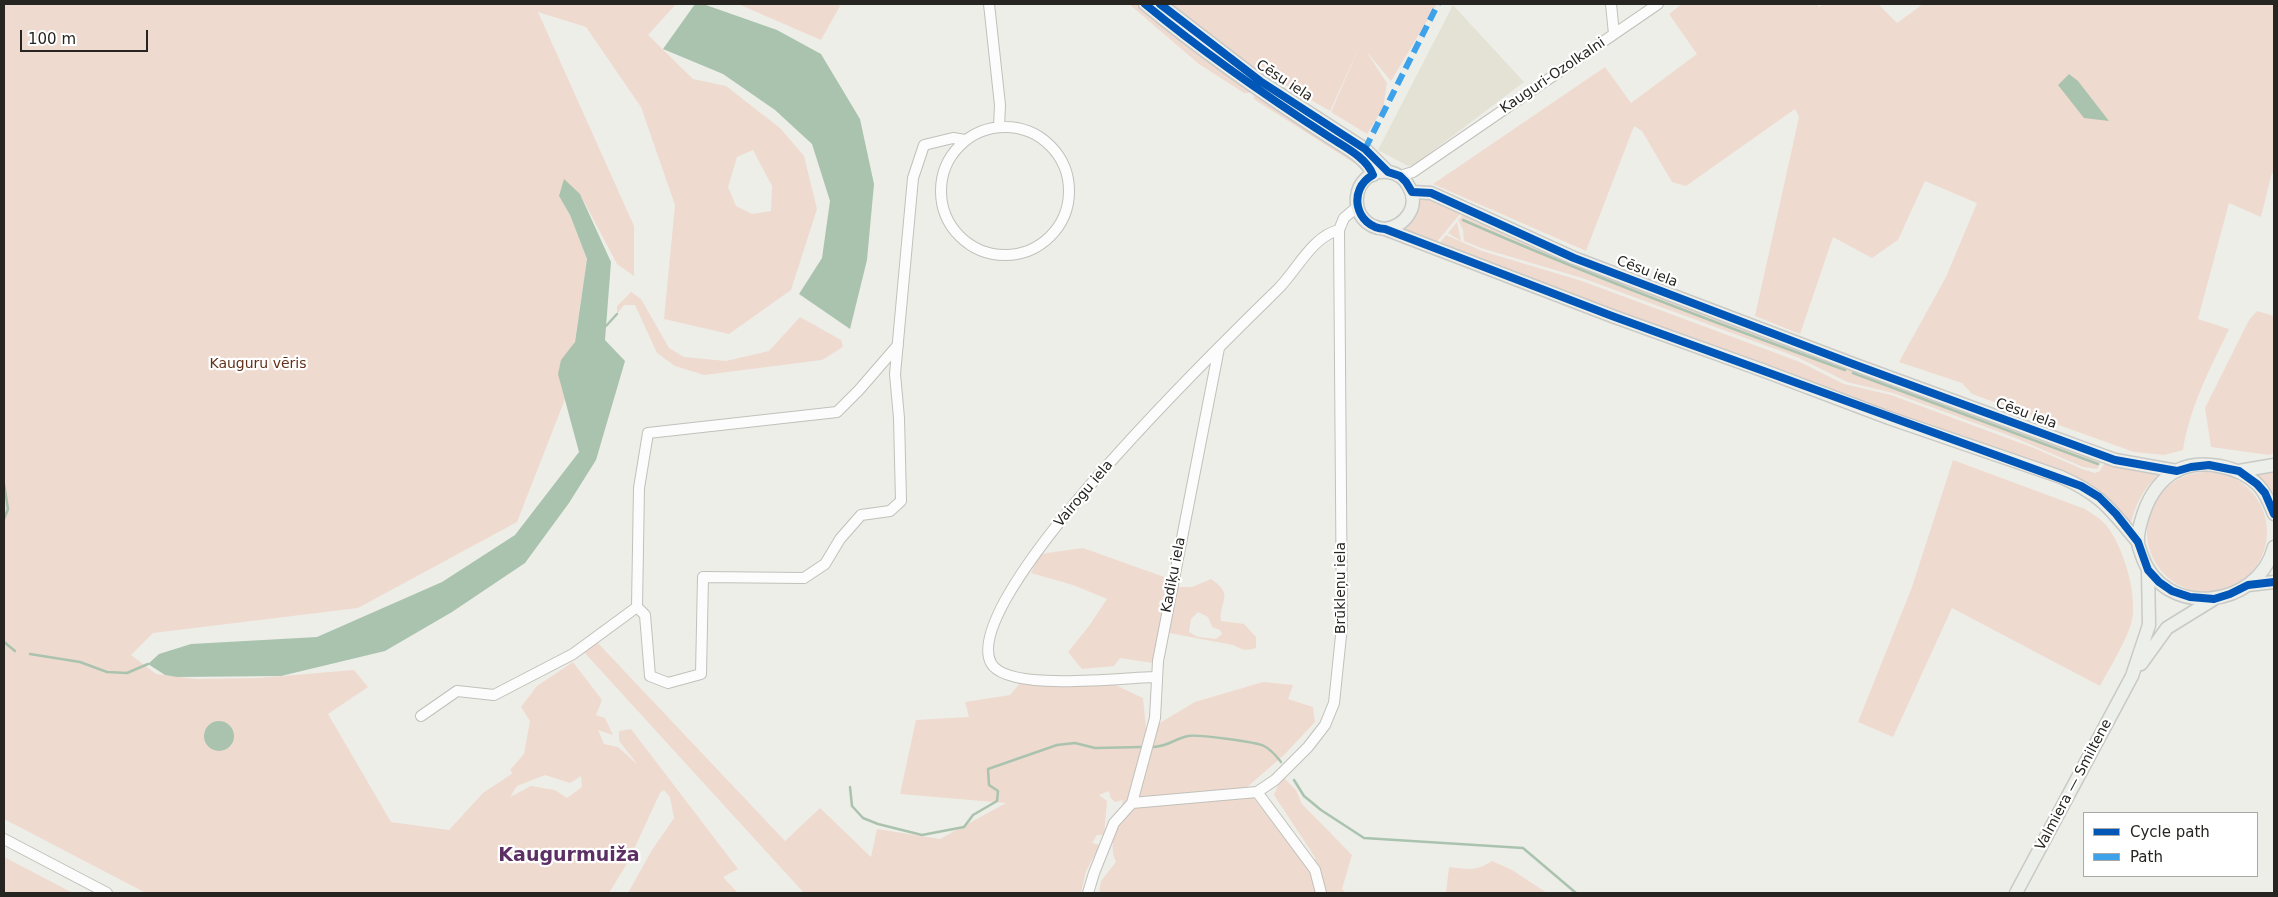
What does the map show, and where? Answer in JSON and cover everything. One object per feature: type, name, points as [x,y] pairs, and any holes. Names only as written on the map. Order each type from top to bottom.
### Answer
[{"type":"main road","name":"Cēsu iela","points":[[1145,4],[1194,44],[1255,89],[1352,152],[1370,168],[1373,175]]},
{"type":"main road","name":"Cēsu iela","points":[[1160,4],[1244,70],[1365,149],[1410,189],[1432,193],[1574,258],[1852,364],[2115,460],[2177,471]]},
{"type":"main road","points":[[1394,174],[1373,175],[1361,184],[1357,192],[1360,212],[1372,226],[1385,228],[1612,316],[1889,418],[2061,477],[2081,486],[2099,497],[2116,514],[2138,542],[2148,570],[2159,582],[2172,591],[2190,597],[2214,599],[2230,594],[2248,585],[2266,567],[2274,547]]},
{"type":"main road","points":[[1385,228],[1398,225],[1408,217],[1412,205],[1410,189]]},
{"type":"main road","points":[[2138,542],[2141,521],[2149,498],[2161,483],[2177,471],[2209,465],[2238,471],[2274,465]]},
{"type":"main road","points":[[2238,471],[2257,484],[2265,493],[2274,514]]},
{"type":"main road","name":"Valmiera — Smiltene","points":[[2132,676],[2149,625],[2148,570]]},
{"type":"main road","points":[[2248,585],[2274,582]]},
{"type":"main road","name":"Valmiera — Smiltene","points":[[2016,893],[2132,676],[2167,628],[2214,599]]},
{"type":"street","points":[[988,4],[1000,105],[999,127]]},
{"type":"street","points":[[1611,4],[1614,34]]},
{"type":"street","name":"Kauguri-Ozolkalni","points":[[1448,148],[1658,4]]},
{"type":"street","points":[[999,127],[1024,129],[1042,138],[1057,152],[1066,170],[1070,190],[1067,210],[1062,222],[1044,243],[1027,252],[1007,256],[989,254],[972,247],[958,236],[948,221],[942,204],[940,186],[944,169],[953,153],[965,140],[977,133],[999,127]]},
{"type":"street","points":[[898,345],[837,412],[648,433],[639,488],[637,607],[645,615],[650,676],[668,683],[701,674],[703,577],[804,578],[825,564],[840,539],[861,515],[890,511],[901,501],[899,418],[895,374],[898,345],[913,178],[924,145],[953,138],[965,140]]},
{"type":"street","points":[[1394,174],[1414,172],[1448,148]]},
{"type":"street","points":[[1410,189],[1417,175],[1448,148]]},
{"type":"street","points":[[1339,229],[1344,218],[1360,212]]},
{"type":"street","name":"Vairogu iela","points":[[1156,677],[1054,682],[1025,680],[996,669],[991,664],[987,652],[999,616],[1025,566],[1132,437],[1280,286],[1313,248],[1329,232],[1339,229]]},
{"type":"street","name":"Brūkleņu iela","points":[[1257,792],[1275,780],[1308,747],[1325,725],[1334,703],[1338,679],[1342,626],[1339,229]]},
{"type":"street","name":"Kadiķu iela","points":[[1132,803],[1157,709],[1156,677],[1219,347]]},
{"type":"street","points":[[421,716],[457,691],[494,695],[574,654],[637,607]]},
{"type":"street","points":[[1088,893],[1114,823],[1132,803],[1257,792],[1315,870],[1321,893]]},
{"type":"street","points":[[4,839],[107,893]]},
{"type":"shaded area","points":[[695,4],[703,4],[777,30],[821,54],[860,119],[874,184],[867,260],[850,329],[799,294],[822,258],[830,201],[812,144],[775,110],[723,74],[663,49]]},
{"type":"shaded area","points":[[1453,5],[1524,82],[1414,165],[1408,166],[1378,150]]},
{"type":"shaded area","points":[[2069,74],[2078,81],[2109,121],[2084,118],[2058,85]]},
{"type":"shaded area","points":[[564,179],[580,194],[611,262],[605,340],[625,361],[596,460],[569,503],[525,563],[452,612],[385,651],[281,676],[177,677],[165,675],[148,664],[159,654],[191,644],[317,637],[442,582],[515,535],[579,452],[558,374],[561,360],[575,342],[587,259],[570,215],[559,196]]},
{"type":"shaded area","points":[[219,721],[225,722],[233,730],[233,742],[225,750],[219,751],[213,750],[205,742],[204,736],[205,730],[213,722]]},
{"type":"green space","name":"Kauguru vēris","points":[[4,4],[676,4],[648,35],[693,79],[726,86],[780,128],[804,156],[817,209],[791,290],[729,334],[664,319],[675,205],[641,107],[586,27],[538,12],[634,226],[634,276],[617,264],[580,194],[559,196],[570,215],[587,259],[567,394],[517,522],[358,608],[153,633],[131,655],[156,674],[196,679],[258,678],[354,670],[368,687],[328,714],[391,822],[449,830],[483,793],[513,773],[510,770],[524,754],[530,721],[521,707],[537,686],[573,662],[602,700],[596,715],[605,718],[613,735],[598,730],[604,744],[618,747],[638,765],[619,741],[619,731],[631,729],[738,869],[723,877],[738,893],[628,893],[652,850],[674,818],[670,797],[664,790],[660,793],[628,862],[609,893],[146,893],[4,819]],"holes":[[[753,150],[772,186],[771,211],[752,214],[736,206],[728,187],[737,157]],[[545,775],[570,783],[581,776],[582,787],[567,798],[555,790],[531,786],[510,797],[517,786]]]},
{"type":"green space","points":[[738,4],[837,4],[840,6],[821,40]]},
{"type":"green space","points":[[1129,4],[1141,4],[1250,90],[1249,93],[1244,93],[1199,64]]},
{"type":"green space","points":[[1165,4],[1437,4],[1391,81],[1366,51],[1387,83],[1383,108],[1367,134],[1331,112],[1361,43],[1330,111],[1224,50]]},
{"type":"green space","points":[[1682,4],[1817,4],[1819,7],[1823,4],[1878,4],[1897,23],[1923,4],[2274,4],[2274,174],[2272,173],[2261,217],[2229,203],[2198,319],[2229,329],[2208,373],[2190,418],[2183,450],[2164,455],[2134,452],[1972,394],[1962,383],[1899,362],[1946,277],[1977,203],[1925,181],[1898,240],[1872,258],[1833,237],[1800,334],[1755,316],[1799,117],[1795,109],[1686,186],[1672,182],[1642,131],[1634,126],[1586,251],[1433,184],[1605,67],[1631,103],[1697,54],[1669,14]]},
{"type":"green space","points":[[1255,93],[1351,155],[1362,168],[1255,100],[1253,98]]},
{"type":"green space","points":[[1423,195],[1460,214],[1435,244],[1402,231],[1412,218]]},
{"type":"green space","points":[[1463,215],[1593,271],[2102,461],[2097,469],[2083,467],[2013,437],[1893,393],[1847,382],[1797,357],[1582,278],[1481,248],[1464,241],[1463,230],[1458,220]]},
{"type":"green space","points":[[1457,222],[1461,241],[1448,233]]},
{"type":"green space","points":[[1446,235],[1482,251],[1582,281],[1800,362],[1844,384],[1891,395],[2034,448],[2082,469],[2095,473],[2100,471],[2105,462],[2133,470],[2160,474],[2140,497],[2130,526],[2108,497],[2088,484],[1438,245]]},
{"type":"green space","points":[[631,292],[641,299],[669,348],[684,357],[726,361],[769,351],[800,317],[841,340],[843,347],[822,360],[704,375],[675,366],[657,353],[635,305],[624,305],[617,314],[617,306]]},
{"type":"green space","points":[[2257,311],[2274,316],[2274,453],[2269,455],[2211,447],[2205,408],[2249,320]]},
{"type":"green space","points":[[1953,460],[2085,509],[2101,520],[2115,538],[2129,576],[2133,602],[2132,621],[2120,650],[2100,686],[1952,608],[1893,737],[1858,722],[1912,587]]},
{"type":"green space","points":[[2274,471],[2274,495],[2256,474],[2257,472]]},
{"type":"green space","points":[[2207,472],[2230,476],[2250,489],[2263,509],[2267,532],[2263,555],[2250,575],[2230,588],[2207,592],[2184,588],[2164,575],[2151,555],[2147,532],[2151,509],[2164,489],[2184,476]]},
{"type":"green space","points":[[1083,548],[1167,578],[1153,663],[1120,658],[1114,666],[1082,669],[1068,652],[1089,626],[1107,599],[1073,585],[1031,573],[1040,554]]},
{"type":"green space","points":[[1211,579],[1218,585],[1224,594],[1221,621],[1244,624],[1256,637],[1256,648],[1244,649],[1233,645],[1169,633],[1177,587],[1192,587]],"holes":[[[1198,612],[1208,617],[1212,627],[1220,630],[1222,634],[1216,639],[1198,637],[1189,632],[1191,619]]]},
{"type":"green space","points":[[595,640],[785,841],[820,808],[871,857],[877,829],[940,839],[1006,803],[900,794],[916,720],[969,717],[965,702],[1010,695],[1020,683],[1109,682],[1143,698],[1146,729],[1153,727],[1195,702],[1263,682],[1293,685],[1288,699],[1313,707],[1315,722],[1284,755],[1246,788],[1303,862],[1316,859],[1274,795],[1282,776],[1296,790],[1302,804],[1352,855],[1342,889],[1346,893],[1099,893],[1101,881],[1116,862],[1113,839],[1123,800],[1115,802],[1110,797],[1109,791],[1099,795],[1107,801],[1104,835],[1097,835],[1092,843],[1100,845],[1086,871],[1081,893],[804,893],[583,651]]},
{"type":"green space","points":[[4,857],[73,893],[4,893]]},
{"type":"green space","points":[[1492,861],[1512,870],[1547,893],[1446,893],[1449,867],[1476,868]]},
{"type":"waterway","points":[[1463,220],[1652,298],[1845,370]]},
{"type":"waterway","points":[[606,326],[617,314]]},
{"type":"waterway","points":[[1853,373],[2098,464]]},
{"type":"waterway","points":[[4,484],[8,509],[4,519]]},
{"type":"waterway","points":[[4,642],[15,651]]},
{"type":"waterway","points":[[30,654],[80,662],[107,672],[127,673],[148,664]]},
{"type":"waterway","points":[[1151,747],[1161,746],[1188,736],[1214,737],[1264,746],[1272,751],[1281,762]]},
{"type":"waterway","points":[[850,787],[852,806],[863,818],[878,824],[922,835],[964,827],[973,815],[997,801],[998,791],[989,785],[988,769],[1057,745],[1075,743],[1095,748],[1142,747]]},
{"type":"waterway","points":[[1294,780],[1304,796],[1321,810],[1364,838],[1523,848],[1576,893]]},
{"type":"marked path","points":[[1365,149],[1438,4]]},
{"type":"cycle path","points":[[1145,4],[1236,74],[1361,158],[1373,175],[1365,181],[1360,189],[1357,198],[1358,206],[1361,215],[1375,227],[1385,229],[1612,316],[2081,486],[2099,497],[2116,514],[2138,542],[2148,570],[2159,582],[2172,591],[2190,597],[2214,599],[2248,585],[2274,582]]},
{"type":"cycle path","points":[[1160,4],[1260,81],[1365,149],[1388,172],[1400,176],[1412,192],[1431,193],[1574,258],[1853,364],[2115,460],[2177,471],[2209,465],[2239,471],[2257,484],[2265,493],[2274,514]]},
{"type":"district","name":"Kaugurmuiža","points":[[569,856]]}]
